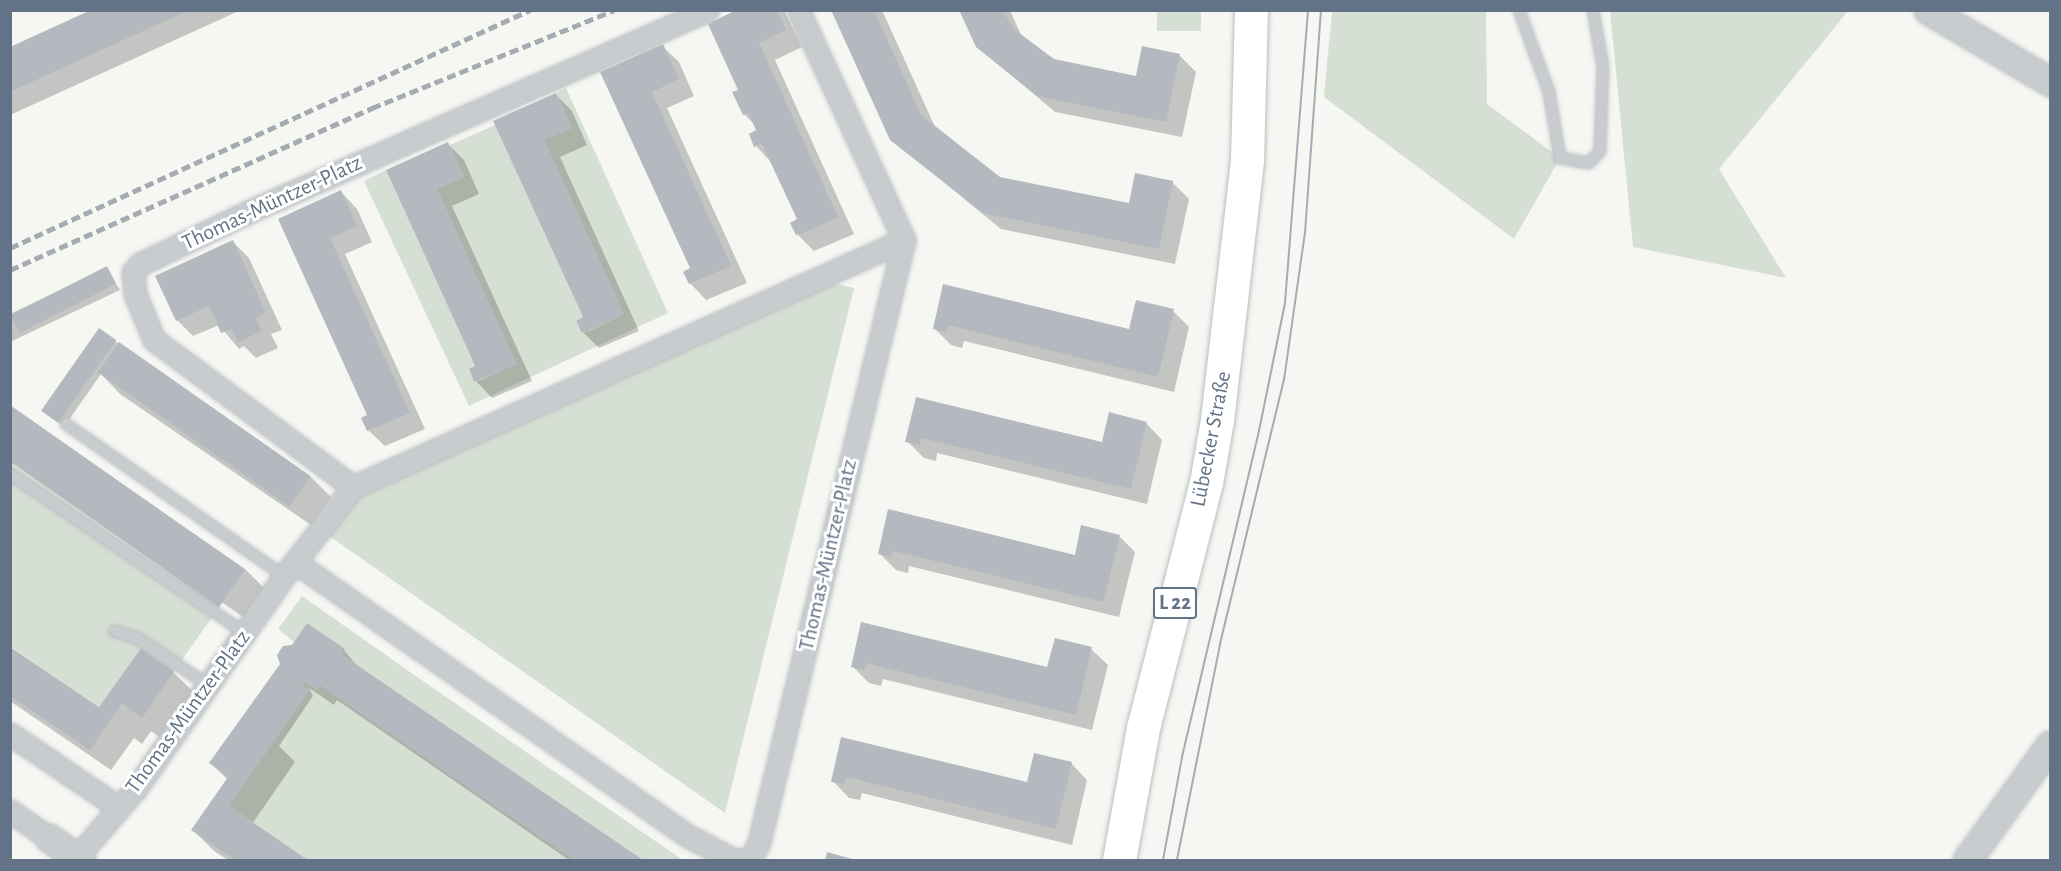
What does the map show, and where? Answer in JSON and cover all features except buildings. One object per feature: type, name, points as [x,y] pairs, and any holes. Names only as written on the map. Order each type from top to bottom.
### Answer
[{"type":"main road","name":"Lübecker Straße","points":[[1119,861],[1143,728],[1206,483],[1217,420],[1247,162],[1251,10]]},
{"type":"street","name":"Thomas-Müntzer-Platz","points":[[353,487],[154,340],[135,294],[134,272],[141,264],[257,208],[707,10]]},
{"type":"street","points":[[798,10],[904,240]]},
{"type":"street","points":[[1928,10],[2050,82]]},
{"type":"street","name":"Thomas-Müntzer-Platz","points":[[79,859],[118,807],[137,787],[290,569],[353,487],[904,240]]},
{"type":"street","name":"Thomas-Müntzer-Platz","points":[[740,861],[751,858],[759,842],[904,240]]},
{"type":"street","points":[[290,569],[688,836],[734,861]]},
{"type":"street","points":[[10,734],[118,807]]},
{"type":"street","points":[[1967,861],[2050,746]]},
{"type":"street","points":[[12,817],[50,838],[79,859]]},
{"type":"lane","points":[[1519,10],[1549,92],[1560,158],[1589,163],[1600,151],[1603,67],[1593,10]]},
{"type":"lane","points":[[66,424],[290,569]]},
{"type":"lane","points":[[10,474],[245,633]]},
{"type":"lane","points":[[114,631],[139,639],[208,685]]},
{"type":"shaded area","points":[[1157,11],[1201,11],[1201,31],[1157,31]]},
{"type":"shaded area","points":[[1332,11],[1486,11],[1487,104],[1560,158],[1514,239],[1324,97]]},
{"type":"shaded area","points":[[1610,11],[1848,11],[1719,169],[1786,278],[1633,247]]},
{"type":"shaded area","points":[[566,88],[668,313],[469,406],[364,181],[386,170],[475,366],[469,370],[474,382],[482,380],[516,364],[437,189],[464,177],[450,145],[495,125],[583,317],[576,321],[582,333],[590,331],[624,314],[544,140],[572,128],[556,93]]},
{"type":"shaded area","points":[[826,281],[854,288],[725,813],[325,533],[349,499]]},
{"type":"shaded area","points":[[10,451],[225,599],[174,671],[141,648],[99,707],[11,647]]},
{"type":"shaded area","points":[[302,596],[683,860],[642,860],[341,654],[344,649],[307,623],[294,642],[278,629]]},
{"type":"shaded area","points":[[304,681],[317,689],[320,685],[574,860],[308,860],[229,806],[309,690],[302,685]]},
{"type":"tram line","points":[[1163,860],[1182,757],[1259,431],[1285,303],[1308,10]]},
{"type":"tram line","points":[[1177,860],[1220,644],[1284,380],[1305,233],[1321,10]]},
{"type":"railway","points":[[10,248],[530,10]]},
{"type":"railway","points":[[10,270],[372,108],[614,10]]}]
